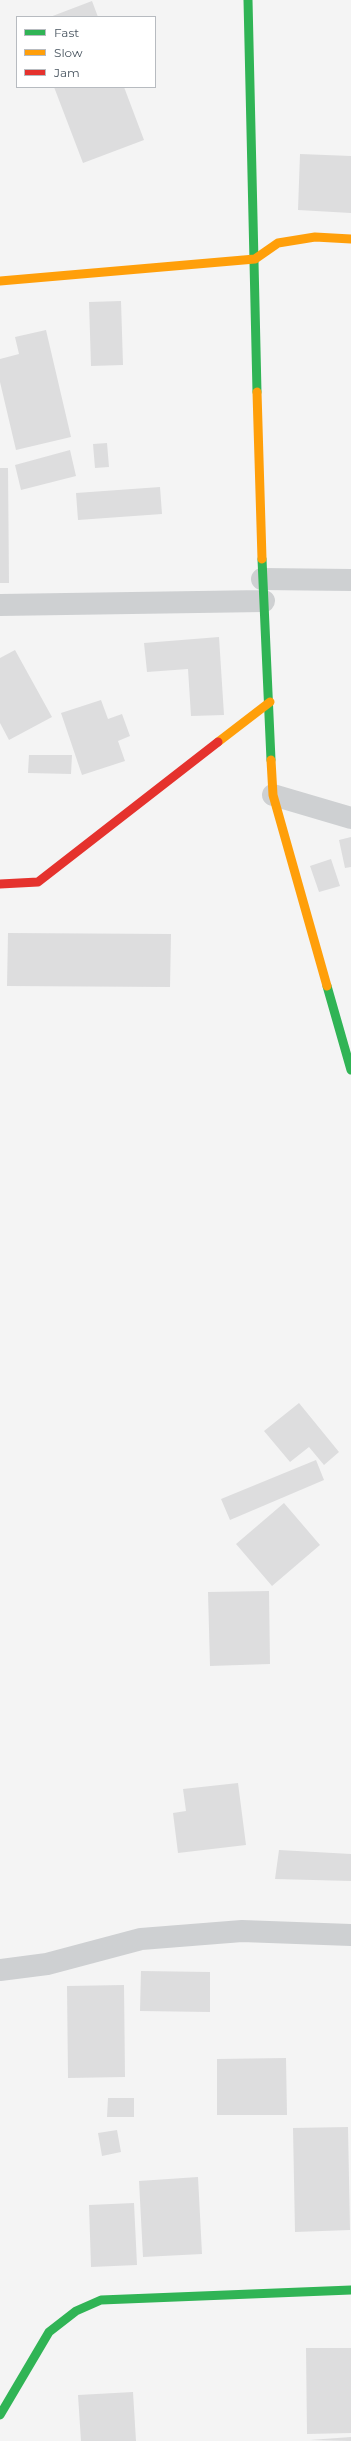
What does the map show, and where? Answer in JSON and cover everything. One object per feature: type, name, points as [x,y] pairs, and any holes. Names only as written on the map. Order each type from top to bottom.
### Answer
[{"type":"street","points":[[248,0],[262,580],[270,702],[273,795],[351,1070]]},
{"type":"street","points":[[0,282],[255,259],[278,243],[315,238],[351,239]]},
{"type":"street","points":[[262,580],[351,580]]},
{"type":"street","points":[[0,605],[264,601]]},
{"type":"street","points":[[0,884],[38,882],[270,702]]},
{"type":"street","points":[[273,795],[351,818]]},
{"type":"street","points":[[0,1970],[47,1964],[141,1939],[242,1931],[351,1935]]},
{"type":"street","points":[[0,2415],[49,2332],[76,2311],[101,2300],[351,2290]]},
{"type":"building","points":[[92,1],[98,16],[53,16]]},
{"type":"building","points":[[54,88],[124,88],[144,140],[83,163]]},
{"type":"building","points":[[300,154],[351,156],[351,213],[298,210]]},
{"type":"building","points":[[121,301],[123,365],[91,366],[89,302]]},
{"type":"building","points":[[46,330],[71,437],[16,450],[0,382],[0,359],[19,354],[15,337]]},
{"type":"building","points":[[107,443],[109,467],[95,468],[93,444]]},
{"type":"building","points":[[70,450],[76,476],[21,490],[15,465]]},
{"type":"building","points":[[0,468],[8,468],[9,583],[0,583]]},
{"type":"building","points":[[160,487],[162,514],[78,520],[76,493]]},
{"type":"building","points":[[219,637],[224,715],[191,716],[188,669],[147,672],[144,643]]},
{"type":"building","points":[[15,650],[52,717],[9,740],[0,723],[0,658]]},
{"type":"building","points":[[101,700],[108,719],[122,714],[130,736],[118,741],[125,761],[82,775],[61,713]]},
{"type":"building","points":[[29,755],[72,755],[71,774],[28,773]]},
{"type":"building","points":[[351,837],[351,867],[345,868],[339,840]]},
{"type":"building","points":[[331,859],[340,886],[319,892],[310,866]]},
{"type":"building","points":[[8,933],[171,934],[170,987],[7,986]]},
{"type":"building","points":[[299,1403],[339,1452],[324,1465],[309,1447],[290,1462],[264,1431]]},
{"type":"building","points":[[316,1460],[324,1480],[230,1520],[221,1499]]},
{"type":"building","points":[[284,1503],[320,1545],[272,1586],[236,1544]]},
{"type":"building","points":[[269,1591],[270,1664],[210,1666],[208,1592]]},
{"type":"building","points":[[238,1783],[246,1845],[178,1853],[173,1813],[186,1811],[183,1789]]},
{"type":"building","points":[[279,1850],[351,1854],[351,1881],[275,1879]]},
{"type":"building","points":[[141,1971],[210,1972],[210,2012],[140,2011]]},
{"type":"building","points":[[124,1985],[125,2077],[68,2078],[67,1986]]},
{"type":"building","points":[[286,2058],[287,2115],[217,2115],[217,2059]]},
{"type":"building","points":[[108,2098],[134,2098],[134,2117],[107,2117]]},
{"type":"building","points":[[348,2127],[350,2230],[295,2232],[293,2128]]},
{"type":"building","points":[[117,2130],[121,2152],[102,2156],[98,2133]]},
{"type":"building","points":[[198,2177],[202,2254],[143,2257],[139,2181]]},
{"type":"building","points":[[134,2203],[137,2265],[91,2267],[89,2205]]},
{"type":"building","points":[[306,2348],[351,2348],[351,2433],[307,2434]]},
{"type":"building","points":[[133,2392],[136,2441],[81,2441],[78,2395]]},
{"type":"building","points":[[351,2437],[351,2441],[310,2440]]},
{"type":"traffic: fast","points":[[248,0],[257,392]]},
{"type":"traffic: fast","points":[[262,559],[271,760]]},
{"type":"traffic: fast","points":[[327,986],[351,1070]]},
{"type":"traffic: fast","points":[[0,2415],[49,2332],[76,2311],[101,2300],[351,2290]]},
{"type":"traffic: slow","points":[[0,281],[255,259],[278,243],[315,237],[351,239]]},
{"type":"traffic: slow","points":[[257,392],[262,559]]},
{"type":"traffic: slow","points":[[218,742],[270,702]]},
{"type":"traffic: slow","points":[[271,760],[273,795],[327,986]]},
{"type":"traffic: jam","points":[[0,884],[38,882],[218,742]]}]
